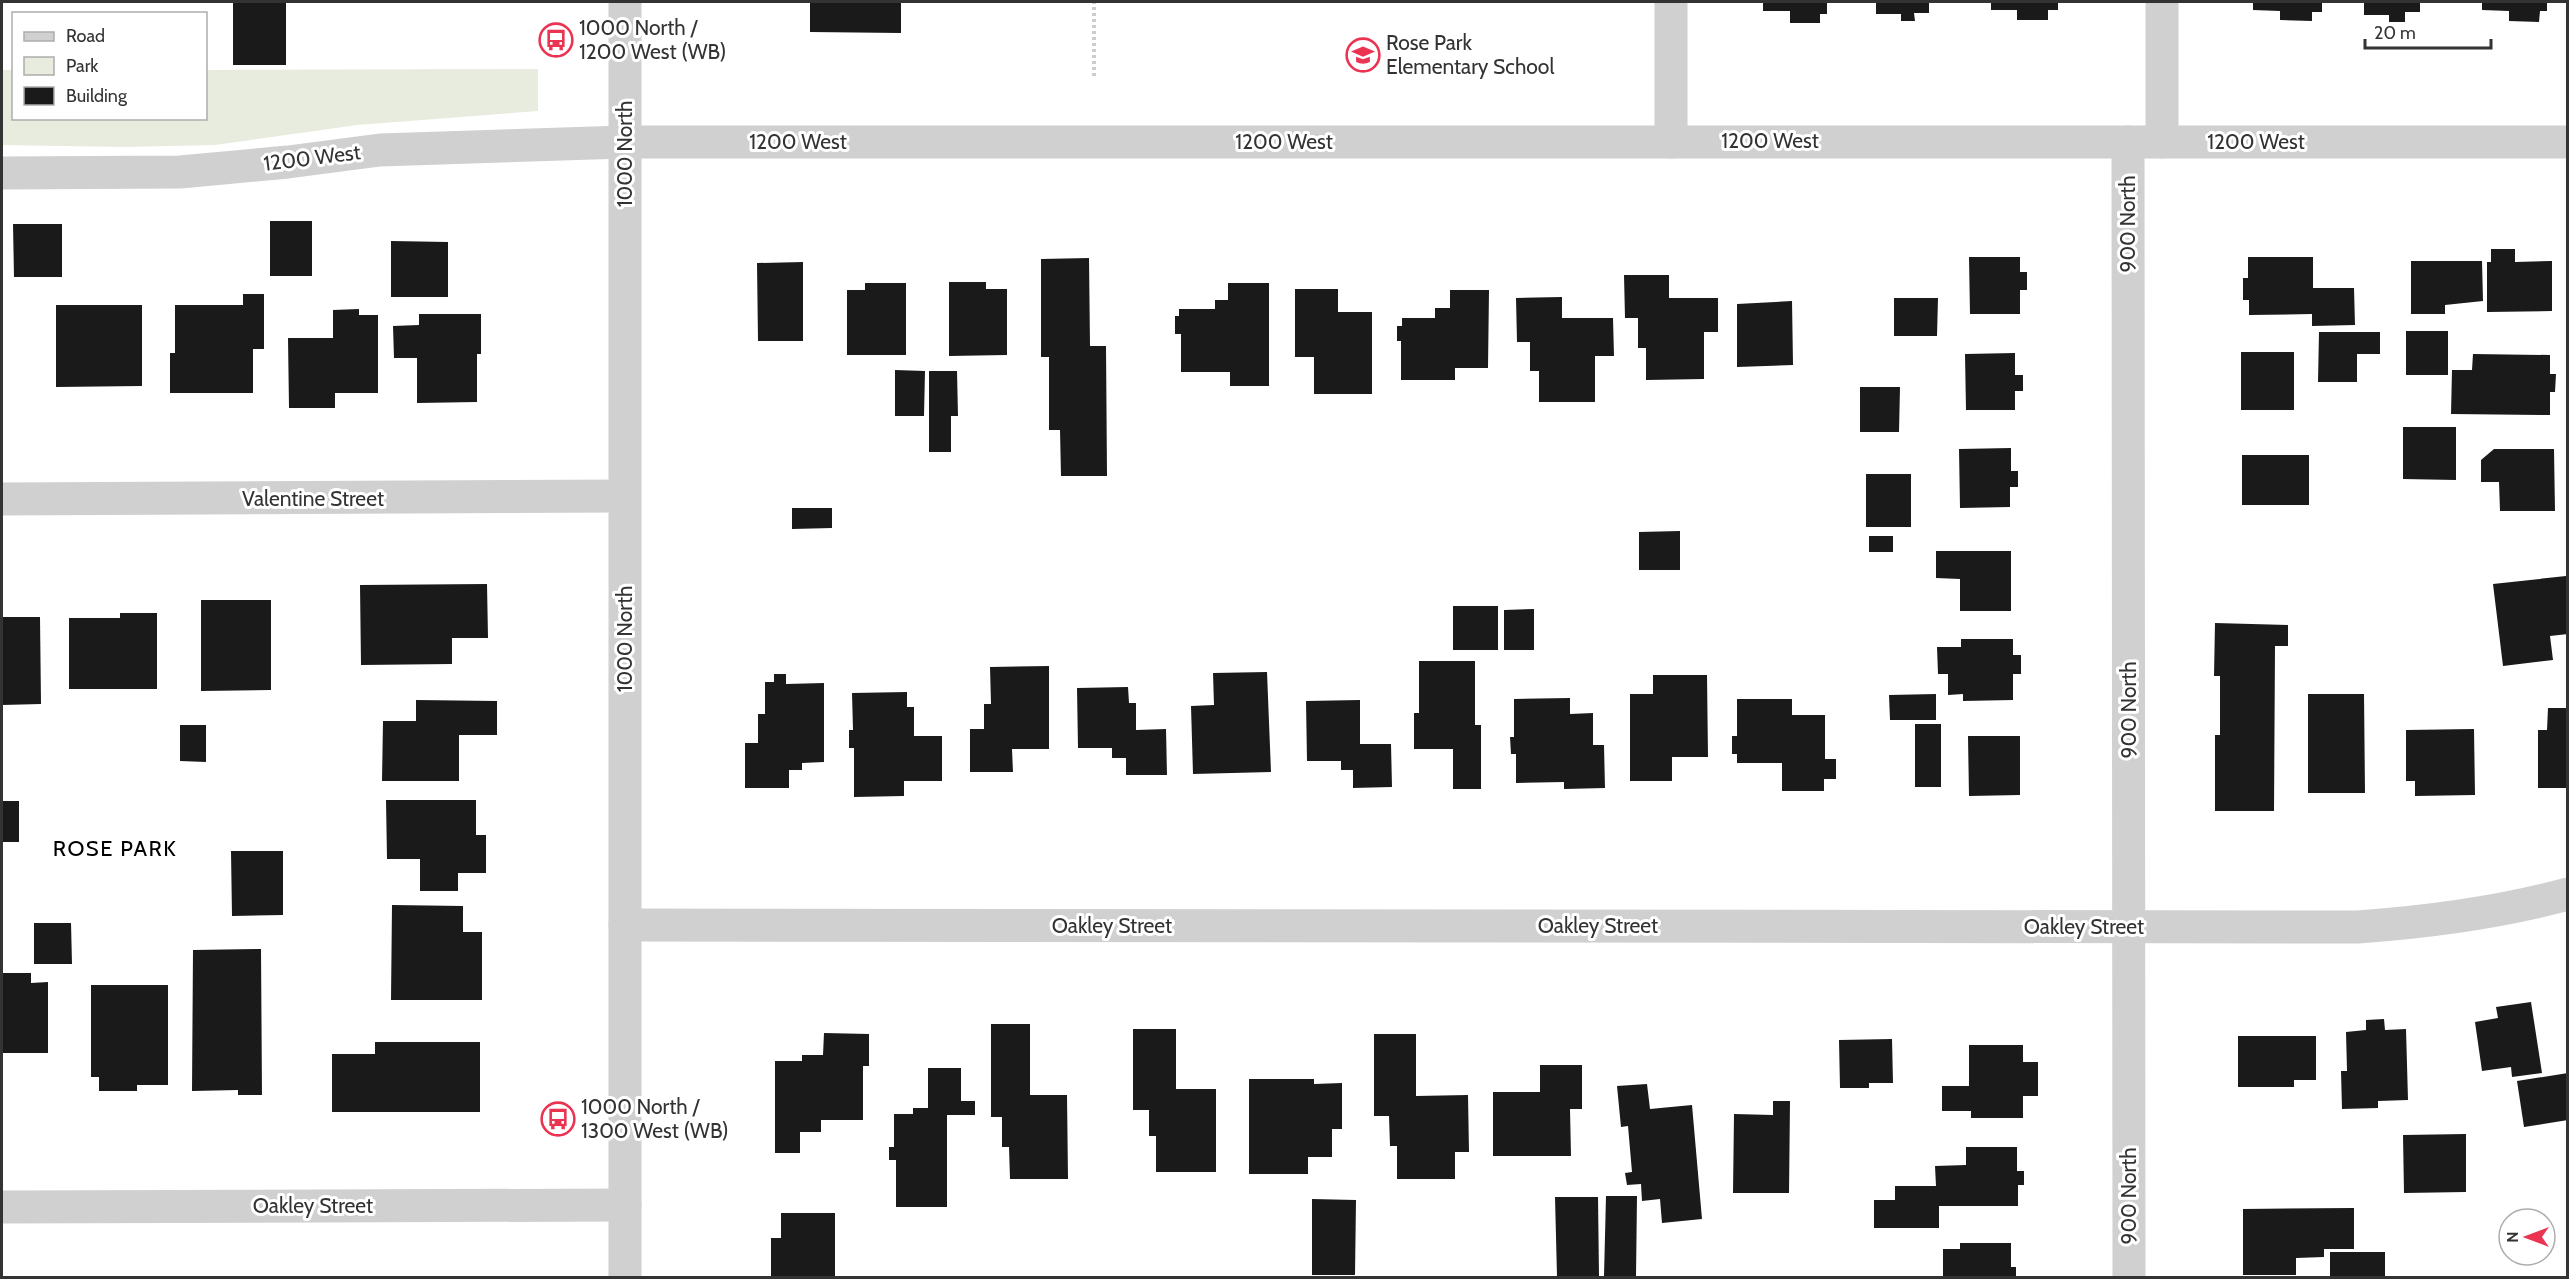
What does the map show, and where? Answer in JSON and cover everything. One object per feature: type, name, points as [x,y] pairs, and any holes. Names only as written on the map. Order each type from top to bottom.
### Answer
[{"type":"street","name":"1000 North","points":[[625,2],[625,1278]]},
{"type":"street","points":[[1671,2],[1671,142]]},
{"type":"street","points":[[2162,2],[2162,142]]},
{"type":"street","name":"1200 West","points":[[2,173],[180,172],[288,162],[380,150],[624,142],[2568,142]]},
{"type":"street","name":"900 North","points":[[2128,142],[2129,1278]]},
{"type":"street","name":"Valentine Street","points":[[2,499],[624,496]]},
{"type":"street","name":"Oakley Street","points":[[625,925],[2358,927],[2471,916],[2568,894]]},
{"type":"street","name":"Oakley Street","points":[[2,1207],[625,1205]]},
{"type":"path","points":[[1094,2],[1094,76]]},
{"type":"green space","points":[[538,69],[538,111],[357,125],[215,145],[125,147],[2,145],[2,70],[12,70],[12,120],[207,120],[207,70]]},
{"type":"building","points":[[233,2],[286,2],[286,65],[233,65]]},
{"type":"building","points":[[810,2],[901,2],[901,33],[810,32]]},
{"type":"building","points":[[1763,2],[1827,2],[1827,14],[1820,14],[1820,23],[1790,23],[1790,11],[1763,11]]},
{"type":"building","points":[[1876,2],[1929,2],[1929,13],[1914,13],[1915,21],[1901,21],[1901,14],[1876,14]]},
{"type":"building","points":[[1991,2],[2058,2],[2058,10],[2048,10],[2048,20],[2017,20],[2017,10],[1991,10]]},
{"type":"building","points":[[2253,2],[2322,2],[2322,12],[2312,12],[2312,21],[2280,20],[2280,11],[2253,10]]},
{"type":"building","points":[[2364,2],[2420,2],[2420,12],[2405,12],[2405,22],[2389,22],[2389,15],[2364,15]]},
{"type":"building","points":[[2482,2],[2547,2],[2547,11],[2540,11],[2539,22],[2509,21],[2509,11],[2482,10]]},
{"type":"building","points":[[270,221],[312,221],[312,276],[270,276]]},
{"type":"building","points":[[13,224],[62,224],[62,277],[14,277]]},
{"type":"building","points":[[391,241],[448,242],[448,297],[391,297]]},
{"type":"building","points":[[2491,249],[2515,249],[2515,262],[2552,261],[2552,311],[2487,312],[2487,262],[2491,262]]},
{"type":"building","points":[[1969,257],[2020,257],[2020,272],[2027,272],[2027,290],[2020,290],[2020,314],[1970,314]]},
{"type":"building","points":[[2248,257],[2313,257],[2313,288],[2354,288],[2355,325],[2312,326],[2312,314],[2249,315],[2249,300],[2243,300],[2243,278],[2248,278]]},
{"type":"building","points":[[1089,258],[1090,346],[1106,346],[1107,476],[1061,476],[1060,430],[1049,430],[1049,357],[1041,357],[1041,259]]},
{"type":"building","points":[[2411,261],[2482,261],[2483,301],[2445,305],[2445,314],[2411,314]]},
{"type":"building","points":[[803,262],[803,341],[758,341],[757,263]]},
{"type":"building","points":[[1624,275],[1669,275],[1669,298],[1718,298],[1718,332],[1704,332],[1704,379],[1646,380],[1646,348],[1638,348],[1638,318],[1625,318]]},
{"type":"building","points":[[949,282],[986,282],[986,289],[1007,289],[1007,355],[949,356]]},
{"type":"building","points":[[865,283],[906,283],[906,355],[847,355],[847,290],[865,290]]},
{"type":"building","points":[[1228,283],[1269,283],[1269,386],[1230,386],[1230,372],[1181,372],[1181,334],[1175,334],[1175,316],[1179,316],[1179,309],[1215,309],[1215,300],[1228,300]]},
{"type":"building","points":[[1295,289],[1338,289],[1338,312],[1372,312],[1372,394],[1314,394],[1314,357],[1295,357]]},
{"type":"building","points":[[1450,290],[1489,290],[1488,368],[1455,368],[1455,380],[1401,380],[1401,341],[1397,341],[1397,326],[1402,326],[1402,318],[1435,318],[1435,308],[1450,308]]},
{"type":"building","points":[[243,294],[264,294],[264,349],[253,349],[253,393],[170,393],[170,353],[175,353],[175,305],[243,305]]},
{"type":"building","points":[[1562,297],[1562,318],[1613,318],[1614,356],[1595,356],[1595,402],[1539,402],[1539,371],[1530,371],[1530,342],[1517,342],[1516,298]]},
{"type":"building","points":[[1894,298],[1938,298],[1937,336],[1894,336]]},
{"type":"building","points":[[1792,301],[1793,365],[1737,367],[1737,304]]},
{"type":"building","points":[[56,305],[142,305],[142,386],[56,387]]},
{"type":"building","points":[[359,309],[359,315],[378,315],[378,393],[335,393],[335,408],[289,408],[288,338],[333,338],[333,310]]},
{"type":"building","points":[[419,314],[481,314],[481,354],[477,354],[477,402],[417,403],[417,358],[394,358],[393,326],[419,325]]},
{"type":"building","points":[[2406,331],[2448,331],[2448,375],[2406,375]]},
{"type":"building","points":[[2319,332],[2380,332],[2380,354],[2357,354],[2357,382],[2318,382]]},
{"type":"building","points":[[2241,352],[2294,352],[2294,410],[2241,410]]},
{"type":"building","points":[[2015,353],[2015,375],[2023,375],[2023,391],[2015,391],[2015,410],[1966,410],[1965,354]]},
{"type":"building","points":[[2473,354],[2550,355],[2550,374],[2556,374],[2555,392],[2550,392],[2550,415],[2451,414],[2452,370],[2472,370]]},
{"type":"building","points":[[895,370],[925,371],[924,416],[895,416]]},
{"type":"building","points":[[929,371],[957,371],[958,416],[951,416],[951,452],[929,452]]},
{"type":"building","points":[[1860,387],[1900,387],[1899,432],[1860,432]]},
{"type":"building","points":[[2403,427],[2456,427],[2456,480],[2403,479]]},
{"type":"building","points":[[2011,448],[2011,471],[2018,471],[2018,487],[2010,487],[2010,507],[1960,508],[1959,449]]},
{"type":"building","points":[[2494,449],[2554,449],[2555,511],[2500,511],[2499,482],[2481,482],[2481,460]]},
{"type":"building","points":[[2242,455],[2309,455],[2309,505],[2242,505]]},
{"type":"building","points":[[1866,474],[1911,474],[1911,527],[1866,527]]},
{"type":"building","points":[[792,508],[832,508],[832,528],[792,529]]},
{"type":"building","points":[[1680,531],[1680,570],[1639,570],[1639,532]]},
{"type":"building","points":[[1869,536],[1893,536],[1893,552],[1869,552]]},
{"type":"building","points":[[1936,551],[2011,551],[2011,611],[1960,611],[1960,579],[1936,578]]},
{"type":"building","points":[[2566,576],[2568,634],[2550,636],[2553,660],[2503,666],[2493,584]]},
{"type":"building","points":[[487,584],[488,638],[452,638],[452,664],[361,665],[360,585]]},
{"type":"building","points":[[201,600],[271,600],[271,690],[201,691]]},
{"type":"building","points":[[1453,606],[1498,606],[1498,650],[1453,650]]},
{"type":"building","points":[[1534,609],[1534,650],[1504,650],[1504,610]]},
{"type":"building","points":[[120,613],[157,613],[157,689],[69,689],[69,618],[120,618]]},
{"type":"building","points":[[2,617],[40,617],[41,704],[2,705]]},
{"type":"building","points":[[2215,623],[2288,625],[2288,646],[2275,646],[2274,811],[2215,811],[2215,735],[2220,735],[2220,676],[2214,676]]},
{"type":"building","points":[[1961,639],[2013,639],[2013,655],[2021,655],[2021,674],[2013,674],[2013,700],[1963,701],[1963,694],[1948,695],[1948,674],[1938,674],[1937,647],[1961,647]]},
{"type":"building","points":[[1419,661],[1475,661],[1475,725],[1481,725],[1481,789],[1453,789],[1453,749],[1414,749],[1414,713],[1419,713]]},
{"type":"building","points":[[1049,666],[1049,749],[1012,749],[1013,772],[970,772],[970,729],[984,729],[984,704],[991,704],[990,667]]},
{"type":"building","points":[[1267,672],[1271,772],[1193,774],[1191,706],[1214,705],[1213,673]]},
{"type":"building","points":[[774,674],[786,674],[786,684],[824,683],[824,762],[802,763],[802,770],[789,770],[789,788],[745,788],[745,743],[758,743],[758,714],[765,714],[765,682],[774,682]]},
{"type":"building","points":[[1653,675],[1707,675],[1708,757],[1672,757],[1672,781],[1630,781],[1630,694],[1653,694]]},
{"type":"building","points":[[1128,687],[1129,703],[1136,703],[1136,730],[1166,729],[1167,775],[1126,775],[1126,758],[1112,758],[1112,748],[1078,748],[1077,688]]},
{"type":"building","points":[[907,692],[907,707],[914,707],[914,736],[942,736],[942,781],[904,781],[904,796],[854,797],[854,748],[849,748],[849,730],[853,730],[852,693]]},
{"type":"building","points":[[1936,694],[1936,720],[1890,720],[1889,695]]},
{"type":"building","points":[[2308,694],[2364,694],[2365,793],[2308,793]]},
{"type":"building","points":[[1570,698],[1570,714],[1593,713],[1593,745],[1604,745],[1605,788],[1564,789],[1564,782],[1516,783],[1516,754],[1511,754],[1510,737],[1514,737],[1514,699]]},
{"type":"building","points":[[1737,699],[1792,699],[1792,715],[1825,715],[1825,759],[1836,759],[1836,779],[1824,779],[1824,791],[1782,791],[1782,763],[1737,763],[1737,754],[1732,754],[1732,736],[1737,736]]},
{"type":"building","points":[[416,700],[497,701],[497,735],[459,735],[459,781],[382,781],[383,721],[416,721]]},
{"type":"building","points":[[1360,700],[1360,744],[1391,744],[1392,787],[1353,788],[1353,770],[1341,770],[1341,761],[1307,761],[1306,701]]},
{"type":"building","points":[[2548,708],[2568,708],[2568,788],[2538,788],[2538,730],[2547,730]]},
{"type":"building","points":[[1915,724],[1941,724],[1941,787],[1915,787]]},
{"type":"building","points":[[180,725],[206,725],[206,762],[180,761]]},
{"type":"building","points":[[2474,729],[2475,795],[2415,796],[2415,781],[2406,781],[2406,730]]},
{"type":"building","points":[[1968,736],[2020,736],[2020,795],[1969,796]]},
{"type":"building","points":[[386,800],[476,800],[476,835],[486,835],[486,873],[458,873],[458,891],[420,891],[420,859],[387,859]]},
{"type":"building","points":[[2,801],[19,801],[19,842],[2,842]]},
{"type":"building","points":[[231,851],[283,851],[283,915],[232,916]]},
{"type":"building","points":[[392,905],[463,906],[463,932],[482,932],[482,1000],[391,1000]]},
{"type":"building","points":[[34,923],[71,923],[72,964],[34,964]]},
{"type":"building","points":[[261,949],[262,1095],[238,1095],[238,1090],[192,1091],[193,950]]},
{"type":"building","points":[[2,973],[31,973],[31,983],[48,982],[48,1053],[2,1053]]},
{"type":"building","points":[[91,985],[168,985],[168,1085],[137,1085],[137,1091],[99,1091],[99,1077],[91,1077]]},
{"type":"building","points":[[2531,1002],[2542,1073],[2512,1077],[2511,1067],[2482,1071],[2475,1022],[2498,1018],[2496,1007]]},
{"type":"building","points":[[2384,1019],[2385,1030],[2406,1029],[2408,1100],[2378,1101],[2378,1108],[2342,1109],[2341,1071],[2347,1071],[2346,1032],[2366,1030],[2366,1020]]},
{"type":"building","points":[[991,1024],[1030,1024],[1030,1095],[1067,1095],[1068,1179],[1010,1179],[1009,1147],[1002,1147],[1002,1117],[991,1117]]},
{"type":"building","points":[[1133,1029],[1176,1029],[1176,1089],[1216,1089],[1216,1172],[1156,1172],[1156,1136],[1149,1136],[1149,1110],[1133,1110]]},
{"type":"building","points":[[824,1033],[869,1034],[869,1066],[863,1066],[863,1120],[821,1120],[821,1132],[800,1132],[800,1153],[775,1153],[775,1061],[802,1061],[802,1055],[823,1055]]},
{"type":"building","points":[[1374,1034],[1416,1034],[1416,1096],[1468,1095],[1469,1152],[1455,1152],[1455,1179],[1397,1179],[1397,1146],[1390,1146],[1389,1116],[1374,1116]]},
{"type":"building","points":[[2238,1036],[2316,1036],[2316,1080],[2294,1080],[2294,1087],[2238,1087]]},
{"type":"building","points":[[1892,1039],[1893,1083],[1869,1083],[1869,1088],[1840,1088],[1839,1040]]},
{"type":"building","points":[[375,1042],[480,1042],[480,1112],[332,1112],[332,1054],[375,1054]]},
{"type":"building","points":[[1969,1045],[2023,1045],[2023,1062],[2038,1062],[2038,1096],[2023,1096],[2023,1118],[1971,1118],[1971,1111],[1942,1111],[1942,1086],[1969,1086]]},
{"type":"building","points":[[1540,1065],[1582,1065],[1582,1109],[1570,1109],[1571,1156],[1493,1156],[1493,1092],[1540,1092]]},
{"type":"building","points":[[928,1068],[961,1068],[961,1101],[975,1101],[975,1115],[947,1115],[947,1207],[896,1207],[896,1160],[889,1160],[889,1147],[894,1147],[894,1114],[913,1114],[913,1108],[928,1108]]},
{"type":"building","points":[[2568,1073],[2568,1120],[2524,1127],[2517,1081]]},
{"type":"building","points":[[1249,1079],[1314,1079],[1314,1084],[1342,1083],[1342,1129],[1332,1129],[1332,1157],[1308,1157],[1308,1174],[1249,1174]]},
{"type":"building","points":[[1647,1084],[1650,1109],[1692,1105],[1702,1219],[1662,1223],[1660,1199],[1642,1201],[1641,1184],[1627,1185],[1625,1173],[1632,1172],[1628,1126],[1621,1127],[1617,1086]]},
{"type":"building","points":[[1773,1101],[1790,1101],[1789,1193],[1733,1193],[1734,1114],[1773,1115]]},
{"type":"building","points":[[2466,1134],[2466,1192],[2404,1193],[2403,1135]]},
{"type":"building","points":[[1966,1147],[2017,1147],[2017,1171],[2024,1171],[2024,1185],[2018,1185],[2018,1206],[1939,1206],[1939,1228],[1874,1228],[1874,1200],[1895,1200],[1895,1186],[1936,1186],[1935,1166],[1966,1165]]},
{"type":"building","points":[[1606,1196],[1637,1196],[1636,1276],[1604,1276]]},
{"type":"building","points":[[1555,1197],[1598,1197],[1599,1276],[1557,1276]]},
{"type":"building","points":[[1312,1199],[1356,1200],[1355,1275],[1312,1275]]},
{"type":"building","points":[[2354,1208],[2354,1249],[2324,1249],[2324,1257],[2296,1258],[2296,1275],[2243,1275],[2243,1209]]},
{"type":"building","points":[[781,1213],[835,1213],[835,1278],[771,1276],[771,1238],[781,1238]]},
{"type":"building","points":[[1960,1243],[2011,1243],[2011,1267],[2016,1267],[2016,1278],[1943,1278],[1943,1249],[1960,1249]]},
{"type":"building","points":[[2330,1252],[2385,1252],[2385,1278],[2330,1278]]},
{"type":"place","name":"1000 North / 1200 West (WB)","points":[[556,40]]},
{"type":"place","name":"Rose Park Elementary School","points":[[1363,55]]},
{"type":"place","name":"1000 North / 1300 West (WB)","points":[[558,1119]]},
{"type":"district","name":"ROSE PARK","points":[[115,848]]}]
